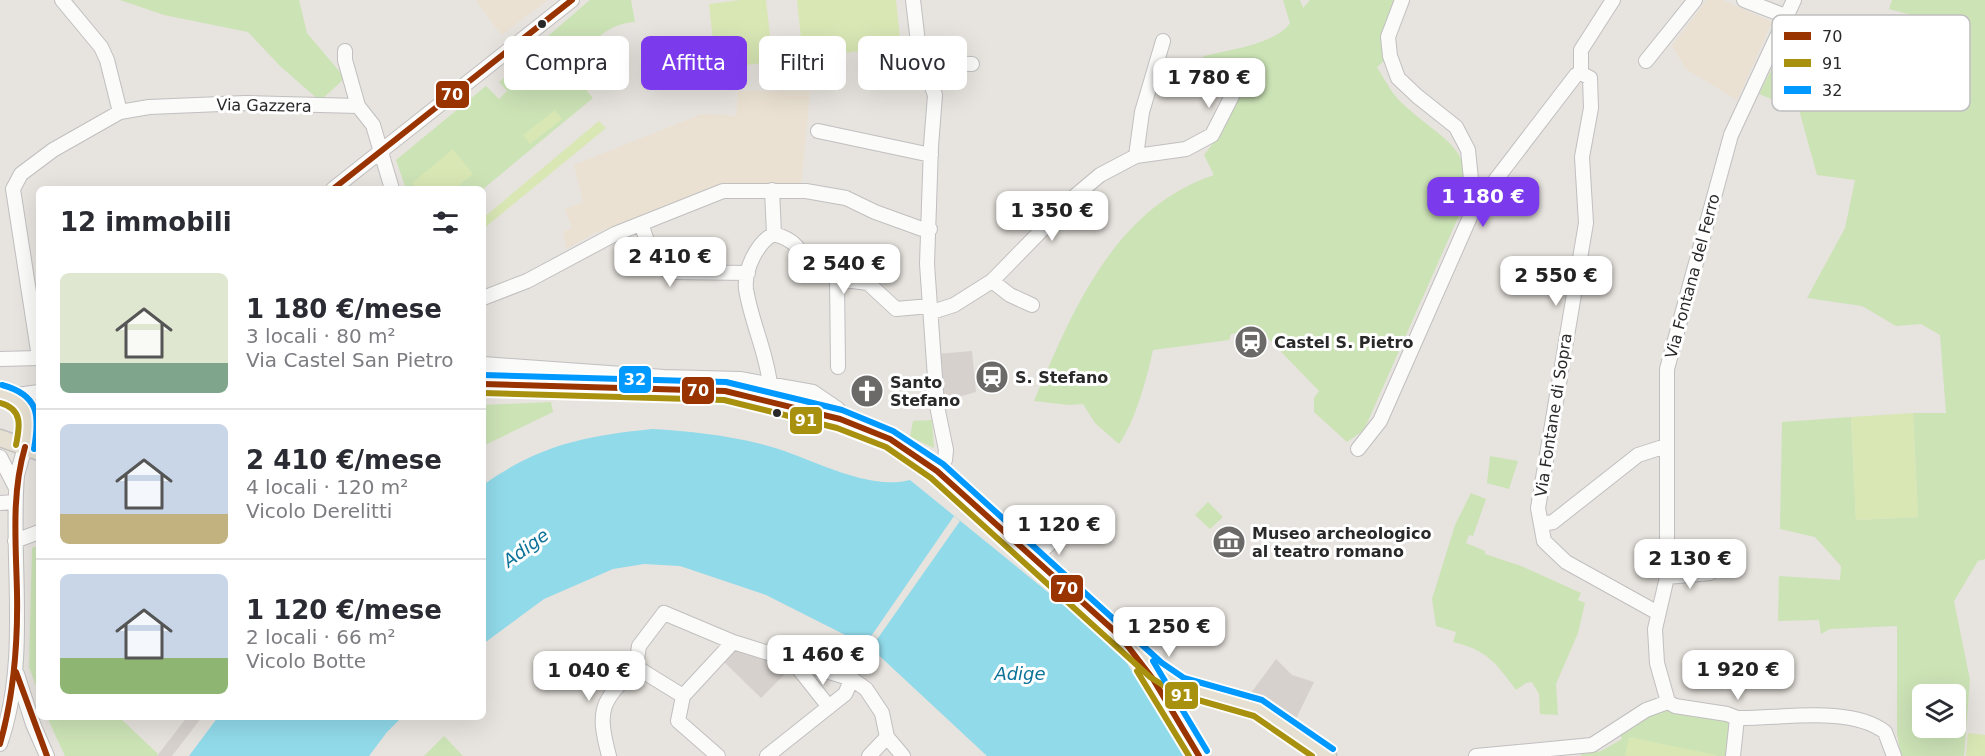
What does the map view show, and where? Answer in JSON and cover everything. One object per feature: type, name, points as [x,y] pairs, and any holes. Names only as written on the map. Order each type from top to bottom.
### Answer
[{"type":"main road","points":[[486,384],[725,391],[840,419],[890,439],[937,471],[1120,636],[1138,656],[1163,693],[1199,756]]},
{"type":"main road","points":[[0,438],[32,449],[30,422],[25,407],[5,395]]},
{"type":"main road","points":[[1138,656],[1180,686],[1258,708],[1328,756]]},
{"type":"main road","points":[[1163,693],[1180,686]]},
{"type":"street","points":[[62,0],[101,47],[107,60],[120,112]]},
{"type":"street","points":[[337,186],[572,0]]},
{"type":"street","points":[[913,0],[918,36]]},
{"type":"street","points":[[1402,0],[1388,37],[1390,56],[1398,78],[1456,127],[1468,150],[1474,208]]},
{"type":"street","name":"Via Fontane di Sopra","points":[[1541,524],[1538,508],[1554,419],[1563,348],[1579,274],[1586,223],[1582,157],[1591,108],[1590,78],[1581,73],[1581,50],[1613,0]]},
{"type":"street","points":[[1646,62],[1695,0]]},
{"type":"street","points":[[1744,0],[1783,15]]},
{"type":"street","name":"Via Fontana del Ferro","points":[[1789,15],[1794,0]]},
{"type":"street","points":[[1136,156],[1142,112],[1163,41]]},
{"type":"street","name":"Via Fontana del Ferro","points":[[1668,702],[1656,652],[1658,613],[1666,582],[1667,369],[1731,135],[1772,50]]},
{"type":"street","points":[[345,51],[358,106],[373,125],[379,152],[391,186]]},
{"type":"street","points":[[967,64],[972,64]]},
{"type":"street","points":[[1358,449],[1380,421],[1474,208],[1576,75],[1581,73]]},
{"type":"street","points":[[837,279],[868,283],[891,307],[902,310],[954,305],[992,281],[1075,195],[1100,175],[1136,156],[1168,154],[1202,143],[1212,135],[1236,88],[1243,89]]},
{"type":"street","points":[[933,90],[935,101],[927,264],[938,408],[946,450],[945,460],[937,471]]},
{"type":"street","name":"Via Gazzera","points":[[7,191],[21,174],[53,150],[120,112],[149,106],[244,103],[358,106]]},
{"type":"street","points":[[818,131],[931,155]]},
{"type":"street","points":[[772,190],[774,234]]},
{"type":"street","points":[[486,297],[526,281],[588,246],[723,191],[806,190],[846,198],[875,212],[922,229],[930,229]]},
{"type":"street","points":[[7,191],[36,342]]},
{"type":"street","points":[[641,224],[653,256],[661,268],[671,272],[748,273]]},
{"type":"street","points":[[774,234],[795,243],[803,253],[804,270],[830,270],[837,279],[838,367]]},
{"type":"street","points":[[770,384],[766,356],[746,288],[748,273],[762,242],[774,234]]},
{"type":"street","points":[[992,281],[1010,295],[1032,305]]},
{"type":"street","points":[[0,359],[36,358]]},
{"type":"street","points":[[486,364],[664,377],[740,379],[813,392],[838,409],[840,419]]},
{"type":"street","points":[[5,395],[36,392]]},
{"type":"street","points":[[1658,613],[1566,562],[1544,541],[1541,524],[1553,522],[1638,455],[1666,447]]},
{"type":"street","points":[[0,744],[7,721],[16,670],[16,495],[32,449]]},
{"type":"street","points":[[0,457],[16,495]]},
{"type":"street","points":[[0,503],[16,495]]},
{"type":"street","points":[[1034,559],[1061,532]]},
{"type":"street","points":[[15,541],[36,533]]},
{"type":"street","points":[[1666,582],[1710,573]]},
{"type":"street","points":[[609,756],[601,725],[606,698],[636,667],[639,645],[664,613],[795,664],[829,670],[852,679],[866,689],[882,713],[887,737],[903,756]]},
{"type":"street","points":[[718,756],[678,721],[683,696],[734,642]]},
{"type":"street","points":[[795,664],[829,707]]},
{"type":"street","points":[[636,667],[683,696]]},
{"type":"street","points":[[16,670],[33,724],[47,756]]},
{"type":"street","points":[[766,756],[845,693],[852,679]]},
{"type":"street","points":[[1476,756],[1592,745],[1646,710],[1668,702],[1675,706],[1727,714],[1737,718],[1849,718],[1877,726],[1885,732],[1893,751]]},
{"type":"street","points":[[1733,756],[1737,718]]},
{"type":"street","points":[[869,756],[887,737]]},
{"type":"shaded area","points":[[476,0],[548,0],[501,35]]},
{"type":"shaded area","points":[[1707,0],[1722,0],[1772,22],[1737,100],[1686,69],[1672,46]]},
{"type":"shaded area","points":[[738,91],[810,91],[801,187],[722,183],[632,221],[594,233],[566,249],[563,232],[572,228],[565,209],[583,202],[574,165],[702,114],[736,116]]},
{"type":"shaded area","points":[[972,351],[976,392],[944,401],[937,354]]},
{"type":"shaded area","points":[[733,642],[795,664],[761,698],[720,658]]},
{"type":"shaded area","points":[[1276,659],[1292,675],[1314,682],[1293,725],[1248,697]]},
{"type":"shaded area","points":[[185,720],[200,720],[172,756],[157,756]]},
{"type":"green space","points":[[120,0],[299,0],[307,33],[345,78],[320,101],[280,66],[248,32],[164,15]]},
{"type":"green space","points":[[590,0],[631,0],[635,22],[622,24],[601,36],[548,36]]},
{"type":"green space","points":[[766,0],[770,36],[759,36],[759,63],[747,65],[747,36],[712,36],[709,4]]},
{"type":"green space","points":[[797,0],[896,0],[900,36],[858,36],[858,51],[846,53],[846,36],[801,36]]},
{"type":"green space","points":[[1283,0],[1300,0],[1303,8],[1310,0],[1394,0],[1385,26],[1385,60],[1377,67],[1389,88],[1400,101],[1445,138],[1462,160],[1465,191],[1460,213],[1364,430],[1347,442],[1314,412],[1314,398],[1319,391],[1259,329],[1231,334],[1229,340],[1153,350],[1135,412],[1119,444],[1095,423],[1083,404],[1069,405],[1034,401],[1081,299],[1123,238],[1149,212],[1179,191],[1214,175],[1204,155],[1221,133],[1236,84],[1198,67],[1204,56],[1251,45],[1283,30],[1290,23]]},
{"type":"green space","points":[[1892,0],[1985,0],[1985,559],[1978,561],[1954,601],[1970,680],[1966,731],[1966,684],[1912,684],[1912,738],[1965,738],[1964,756],[1901,756],[1897,733],[1897,626],[1830,629],[1821,634],[1819,620],[1778,621],[1779,576],[1840,580],[1841,566],[1815,537],[1780,529],[1782,422],[1851,417],[1856,520],[1918,517],[1913,413],[1946,413],[1940,335],[1921,324],[1896,326],[1862,306],[1807,298],[1845,228],[1855,180],[1817,175],[1799,111],[1970,111],[1970,15],[1912,15],[1889,9]]},
{"type":"green space","points":[[1772,68],[1772,99],[1759,94]]},
{"type":"green space","points":[[504,78],[504,88],[499,82]]},
{"type":"green space","points":[[486,86],[499,99],[507,91],[587,90],[593,98],[486,187],[405,186],[396,160]]},
{"type":"green space","points":[[555,110],[562,119],[530,144],[523,135]]},
{"type":"green space","points":[[599,121],[606,128],[486,227],[486,215]]},
{"type":"green space","points":[[453,149],[473,174],[458,186],[414,186],[412,183]]},
{"type":"green space","points":[[551,402],[553,412],[486,445],[486,405]]},
{"type":"green space","points":[[1913,413],[1918,517],[1856,520],[1851,417]]},
{"type":"green space","points":[[932,420],[934,448],[910,437],[913,421]]},
{"type":"green space","points":[[1490,456],[1518,461],[1509,489],[1487,483]]},
{"type":"green space","points":[[1471,493],[1486,499],[1473,536],[1469,535],[1466,543],[1485,551],[1485,554],[1521,566],[1581,593],[1578,600],[1585,603],[1578,633],[1556,684],[1558,715],[1540,714],[1539,694],[1532,682],[1516,690],[1490,659],[1474,649],[1453,642],[1456,632],[1436,626],[1432,599],[1455,525]]},
{"type":"green space","points":[[1208,502],[1223,517],[1210,529],[1195,515]]},
{"type":"green space","points":[[36,546],[36,686],[29,667],[32,548]]},
{"type":"green space","points":[[1660,710],[1683,711],[1732,722],[1728,756],[1581,756],[1581,754],[1601,751],[1622,739],[1620,735],[1636,722]]},
{"type":"green space","points":[[48,720],[122,720],[158,754],[157,756],[65,756]]},
{"type":"green space","points":[[1968,733],[1985,735],[1985,756],[1966,756]]},
{"type":"green space","points":[[444,736],[463,756],[424,756]]},
{"type":"green space","points":[[1629,737],[1716,755],[1716,756],[1625,756]]},
{"type":"water","name":"Adige","points":[[652,429],[707,434],[761,444],[855,477],[892,482],[910,480],[1118,649],[1185,756],[987,756],[871,648],[766,595],[680,566],[644,564],[613,569],[544,599],[486,642],[486,483],[524,460],[543,452],[605,435]]},
{"type":"water","points":[[216,720],[399,720],[369,756],[189,756]]},
{"type":"pier","points":[[954,516],[960,521],[871,648],[865,645]]},
{"type":"transit line","name":"70","points":[[337,186],[572,0]]},
{"type":"transit line","name":"32","points":[[486,375],[726,382],[842,410],[893,431],[943,464],[1162,663],[1184,678],[1262,700],[1333,749]]},
{"type":"transit line","name":"70","points":[[486,384],[725,391],[840,419],[890,439],[937,471],[1120,636],[1153,679],[1199,756]]},
{"type":"transit line","name":"32","points":[[2,385],[23,394],[30,401],[36,416]]},
{"type":"transit line","name":"91","points":[[486,393],[724,400],[837,428],[886,447],[931,478],[1150,677],[1177,694],[1254,716],[1312,756]]},
{"type":"transit line","name":"91","points":[[0,403],[13,409],[18,419],[16,445]]},
{"type":"transit line","name":"32","points":[[34,449],[36,434]]},
{"type":"transit line","name":"70","points":[[0,744],[9,707],[16,650],[16,501],[25,447]]},
{"type":"transit line","name":"32","points":[[1153,661],[1207,751]]},
{"type":"transit line","name":"91","points":[[1137,671],[1189,756]]},
{"type":"transit line","name":"70","points":[[16,672],[47,756]]},
{"type":"place","name":"Castel S. Pietro","points":[[1251,342]]},
{"type":"place","name":"S. Stefano","points":[[992,377]]},
{"type":"place","name":"Santo Stefano","points":[[867,391]]},
{"type":"place","name":"Museo archeologico al teatro romano","points":[[1229,542]]}]
